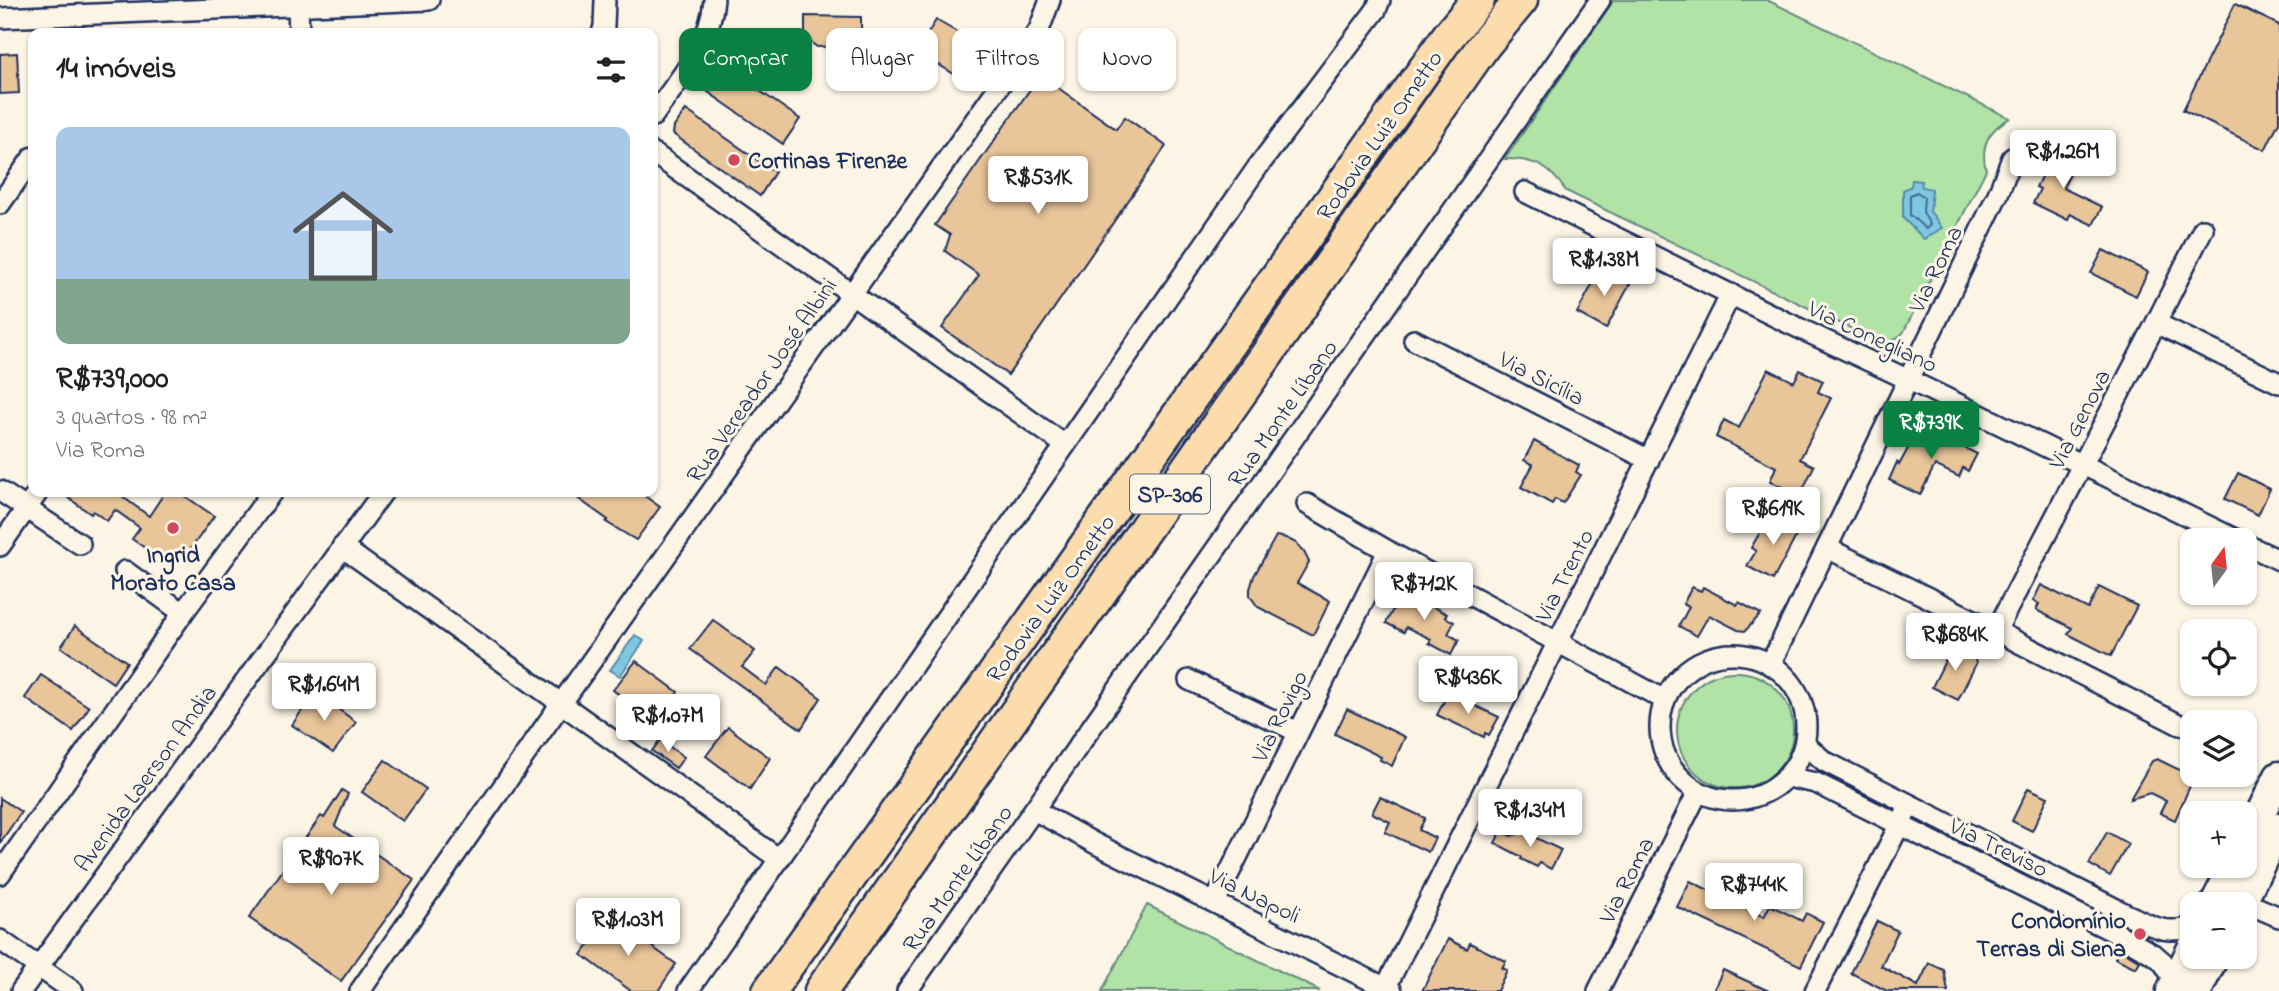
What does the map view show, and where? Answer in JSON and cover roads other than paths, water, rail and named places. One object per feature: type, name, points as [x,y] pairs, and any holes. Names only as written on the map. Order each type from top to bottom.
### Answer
[{"type":"main road","name":"Rodovia Luiz Ometto","points":[[769,991],[1449,35],[1478,0]]},
{"type":"main road","name":"Rodovia Luiz Ometto","points":[[821,991],[1484,45],[1521,0]]},
{"type":"street","points":[[0,18],[429,0]]},
{"type":"street","points":[[603,28],[605,0]]},
{"type":"street","points":[[658,109],[697,53],[708,31],[714,0]]},
{"type":"street","name":"Rua Vereador José Albini","points":[[360,991],[1039,30],[1050,0]]},
{"type":"street","points":[[688,991],[1257,168],[1380,0]]},
{"type":"street","name":"Rua Monte Líbano","points":[[907,991],[1600,0]]},
{"type":"street","points":[[298,7],[299,28]]},
{"type":"street","points":[[658,157],[1065,444]]},
{"type":"street","name":"Via Roma","points":[[1770,665],[1998,194],[2012,158]]},
{"type":"street","points":[[0,204],[28,164]]},
{"type":"street","name":"Via Conegliano","points":[[1525,192],[1786,323],[2212,528]]},
{"type":"street","name":"Via Genova","points":[[1996,631],[2203,229]]},
{"type":"street","name":"Via Trento","points":[[1387,990],[1731,294]]},
{"type":"street","points":[[2156,323],[2279,383]]},
{"type":"street","name":"Via Sicília","points":[[1414,340],[1649,460]]},
{"type":"street","points":[[0,491],[80,544]]},
{"type":"street","points":[[0,546],[35,497]]},
{"type":"street","points":[[0,874],[183,612],[268,497]]},
{"type":"street","name":"Avenida Laerson Andia","points":[[21,991],[379,497]]},
{"type":"street","points":[[1307,504],[1388,551],[1665,700]]},
{"type":"street","points":[[342,547],[779,859]]},
{"type":"street","points":[[1827,548],[2180,726]]},
{"type":"street","points":[[2258,550],[2279,560]]},
{"type":"street","name":"Via Rovigo","points":[[1215,902],[1388,551]]},
{"type":"street","points":[[125,571],[183,612]]},
{"type":"street","points":[[1730,654],[1751,656],[1770,665],[1785,676],[1796,691],[1803,708],[1805,744],[1798,761],[1787,777],[1768,792],[1745,800],[1721,800],[1698,792],[1677,775],[1664,752],[1659,726],[1665,700],[1675,682],[1690,667],[1709,658],[1730,654]]},
{"type":"street","points":[[1189,680],[1298,732]]},
{"type":"street","name":"Via Treviso","points":[[1805,744],[1824,761],[1908,805],[2160,929],[2172,932],[2180,930]]},
{"type":"street","name":"Via Treviso","points":[[1787,777],[1816,783],[2118,934],[2156,956],[2181,988]]},
{"type":"street","points":[[2257,822],[2277,786]]},
{"type":"street","name":"Via Roma","points":[[1598,991],[1698,792]]},
{"type":"street","points":[[1815,991],[1900,826],[1908,805]]},
{"type":"street","name":"Via Napoli","points":[[1034,810],[1096,844],[1387,990]]},
{"type":"street","points":[[2246,892],[2279,827]]},
{"type":"street","points":[[2257,909],[2279,917]]},
{"type":"street","points":[[0,940],[73,991]]},
{"type":"street","points":[[2181,988],[2186,969]]},
{"type":"street","points":[[2181,988],[2201,969]]},
{"type":"water","points":[[1912,180],[1921,181],[1922,187],[1932,189],[1930,211],[1942,228],[1924,239],[1903,218],[1903,190],[1911,186]]},
{"type":"water","points":[[635,635],[644,641],[620,676],[610,670]]},
{"type":"place","name":"Cortinas Firenze","points":[[734,160]]},
{"type":"place","name":"Ingrid Morato Casa","points":[[173,528]]},
{"type":"place","name":"Condomínio Terras di Siena","points":[[2140,934]]}]
